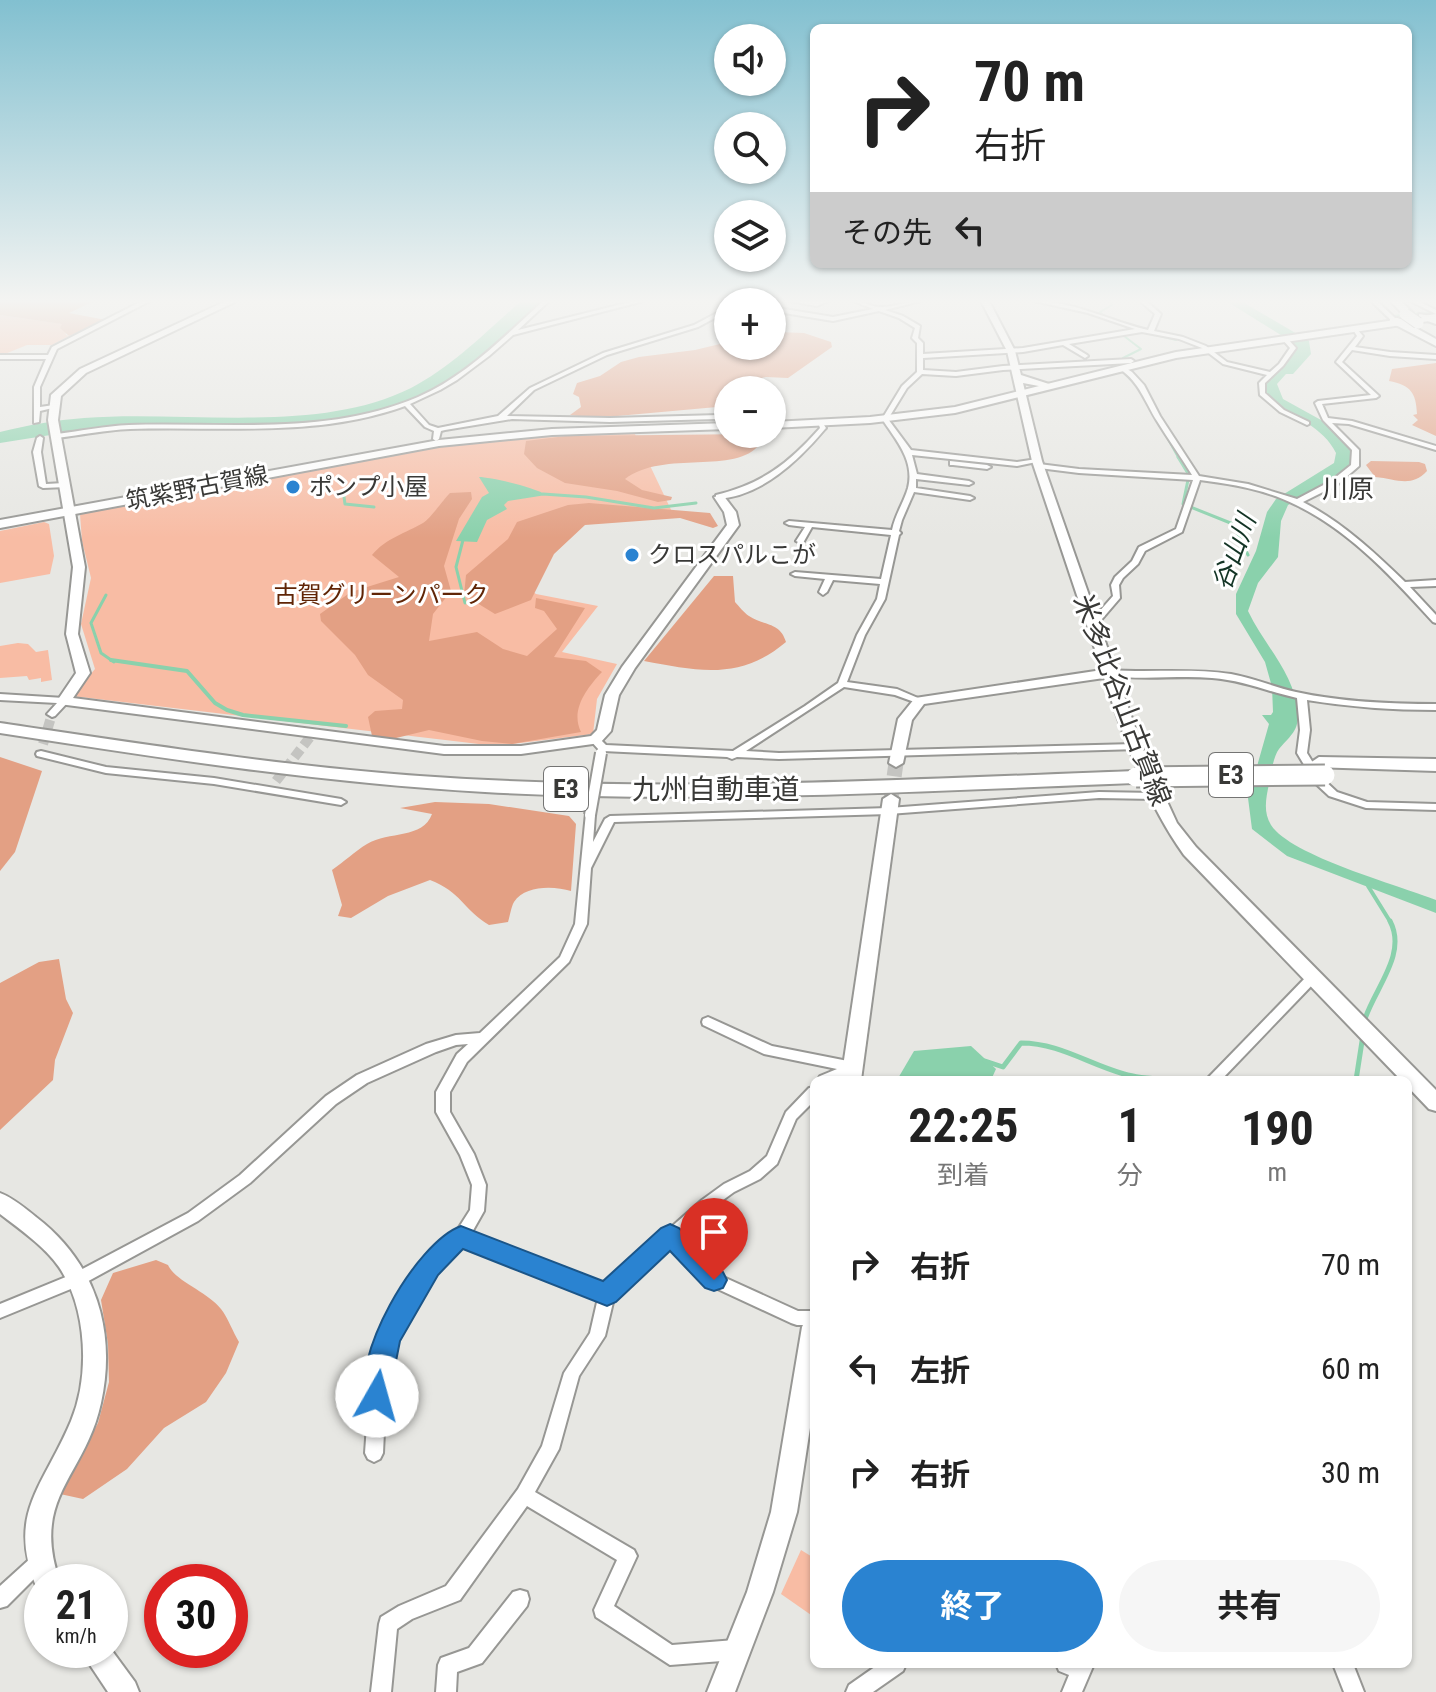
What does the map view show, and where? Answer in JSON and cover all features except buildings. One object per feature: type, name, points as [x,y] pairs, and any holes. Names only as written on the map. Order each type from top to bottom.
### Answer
[{"type":"highway","name":"九州自動車道","points":[[0,716],[345,763],[540,776],[827,776],[1134,763],[1322,769],[1436,777]]},
{"type":"highway","name":"九州自動車道","points":[[0,728],[300,771],[403,781],[539,788],[835,788],[1134,763]]},
{"type":"highway","name":"九州自動車道","points":[[1322,769],[1436,765]]},
{"type":"main road","points":[[786,422],[886,417],[1022,397],[1044,384],[1061,380]]},
{"type":"main road","points":[[786,423],[886,417],[995,402],[1077,380]]},
{"type":"main road","name":"筑紫野古賀線","points":[[68,509],[437,435],[548,428],[714,424]]},
{"type":"main road","name":"筑紫野古賀線","points":[[0,521],[439,443],[552,432],[714,425]]},
{"type":"street","points":[[36,422],[40,380]]},
{"type":"street","points":[[52,714],[83,673],[72,634],[79,567],[54,407],[56,395],[73,380]]},
{"type":"street","points":[[56,431],[126,427],[210,428],[352,417],[406,403],[452,380]]},
{"type":"street","points":[[500,418],[532,389],[551,380]]},
{"type":"street","points":[[732,756],[842,684],[885,582],[898,520],[911,489],[913,476],[908,452],[886,417],[912,380]]},
{"type":"street","name":"米多比谷山古賀線","points":[[1019,380],[1038,463],[1109,673],[1134,763],[1190,851],[1409,1076]]},
{"type":"street","points":[[1028,380],[1033,384],[1044,384]]},
{"type":"street","points":[[1093,624],[1117,596],[1115,585],[1119,577],[1135,562],[1142,549],[1179,530],[1197,478],[1174,438],[1161,424],[1140,380]]},
{"type":"street","points":[[1265,380],[1262,394],[1282,411],[1307,423]]},
{"type":"street","points":[[1298,502],[1334,483],[1355,466],[1356,450],[1325,419],[1318,403],[1376,396],[1359,380]]},
{"type":"street","points":[[406,403],[437,435],[500,418],[541,416],[594,420],[714,417]]},
{"type":"street","points":[[37,409],[54,407]]},
{"type":"street","points":[[1325,419],[1350,422],[1436,448]]},
{"type":"street","points":[[374,1453],[379,1368],[388,1337],[429,1267],[442,1251],[461,1237],[477,1211],[479,1185],[441,1102],[451,1073],[482,1038],[565,959],[581,924],[590,815],[600,747],[612,695],[733,525],[730,512],[719,497],[760,483],[794,462],[823,428],[820,423]]},
{"type":"street","points":[[40,438],[37,452],[43,486],[64,485]]},
{"type":"street","points":[[908,452],[1017,464],[1038,463],[1090,473],[1197,478],[1298,502],[1356,543],[1436,620]]},
{"type":"street","points":[[953,463],[987,467]]},
{"type":"street","points":[[911,489],[966,497],[977,466]]},
{"type":"street","points":[[913,476],[969,483]]},
{"type":"street","points":[[789,523],[897,533]]},
{"type":"street","points":[[800,541],[810,525]]},
{"type":"street","points":[[795,574],[885,582]]},
{"type":"street","points":[[823,592],[830,577]]},
{"type":"street","points":[[1403,585],[1436,583]]},
{"type":"street","points":[[842,684],[897,692],[920,701],[1109,673],[1215,675],[1259,683],[1300,696],[1397,707],[1436,707]]},
{"type":"street","points":[[1300,696],[1305,730],[1302,753],[1319,781],[1333,794],[1366,805],[1436,807]]},
{"type":"street","points":[[0,697],[64,701],[444,750],[600,747],[732,756],[1134,763]]},
{"type":"street","points":[[897,758],[905,719],[920,701]]},
{"type":"street","points":[[41,753],[106,770],[272,786],[341,802]]},
{"type":"street","points":[[584,873],[610,819],[1099,795],[1155,796]]},
{"type":"street","points":[[708,1022],[769,1050],[852,1073],[890,805]]},
{"type":"street","points":[[1217,1076],[1313,977]]},
{"type":"street","points":[[0,1311],[78,1279],[193,1217],[245,1179],[331,1100],[362,1079],[431,1048],[456,1040],[482,1038]]},
{"type":"street","name":"米多比谷山古賀線","points":[[1412,1079],[1436,1103]]},
{"type":"street","points":[[381,1692],[388,1624],[407,1609],[442,1600],[453,1593],[524,1495],[550,1449],[572,1373],[597,1336],[607,1294],[707,1204],[755,1175],[772,1160],[791,1116],[810,1096]]},
{"type":"street","points":[[0,1202],[67,1260],[78,1279],[93,1340],[91,1394],[84,1421],[39,1511],[35,1544],[40,1564]]},
{"type":"street","points":[[670,1235],[714,1280],[797,1318],[810,1318]]},
{"type":"street","points":[[461,1237],[607,1294]]},
{"type":"street","points":[[721,1692],[760,1592],[784,1512],[810,1352]]},
{"type":"street","points":[[524,1495],[628,1556],[603,1610],[670,1655],[738,1650]]},
{"type":"street","points":[[0,1599],[24,1584]]},
{"type":"street","points":[[446,1692],[448,1665],[475,1656],[520,1599]]},
{"type":"street","points":[[107,1668],[125,1692]]},
{"type":"street","points":[[869,1689],[892,1668]]},
{"type":"street","points":[[1072,1692],[1076,1668]]},
{"type":"street","points":[[1345,1668],[1354,1692]]},
{"type":"green space","points":[[587,380],[714,380],[714,407],[595,418],[570,415],[581,407],[579,397],[573,394],[577,383]]},
{"type":"green space","points":[[1436,380],[1436,436],[1412,425],[1418,420],[1413,415],[1417,414],[1414,395],[1403,385],[1389,381]]},
{"type":"green space","name":"古賀グリーンパーク","points":[[634,432],[674,516],[579,521],[518,580],[536,594],[598,606],[562,652],[617,664],[597,699],[593,734],[496,746],[72,696],[95,669],[81,624],[91,578],[82,541],[80,514],[410,449],[514,435]]},
{"type":"green space","points":[[714,434],[714,448],[755,448],[734,459],[659,465],[625,479],[642,490],[672,497],[671,500],[658,502],[617,491],[565,483],[537,468],[524,454],[526,441],[566,436]]},
{"type":"green space","points":[[1371,461],[1419,462],[1425,464],[1427,471],[1409,481],[1375,477],[1366,465]]},
{"type":"green space","points":[[471,492],[472,499],[459,519],[444,566],[451,591],[433,614],[429,641],[477,632],[503,649],[527,656],[557,629],[544,611],[535,608],[536,598],[585,608],[554,657],[586,661],[602,672],[586,692],[579,708],[581,732],[512,744],[429,730],[392,739],[372,736],[368,717],[375,711],[402,709],[403,700],[368,675],[355,655],[321,621],[320,614],[351,592],[399,577],[372,555],[390,540],[426,521],[450,493]]},
{"type":"green space","points":[[589,503],[710,513],[718,526],[713,528],[680,518],[585,525],[554,554],[531,600],[495,614],[464,595],[466,575],[508,539],[517,522],[568,505]]},
{"type":"green space","points":[[44,522],[49,524],[54,556],[50,574],[0,583],[0,531]]},
{"type":"green space","points":[[714,576],[733,576],[735,602],[749,616],[780,631],[786,642],[752,663],[735,668],[701,670],[644,661]]},
{"type":"green space","points":[[28,644],[36,652],[48,650],[52,680],[41,682],[41,678],[29,680],[27,676],[0,678],[0,646]]},
{"type":"green space","points":[[0,757],[42,771],[15,852],[0,871]]},
{"type":"green space","points":[[435,802],[489,804],[569,816],[576,824],[571,891],[548,888],[525,892],[514,902],[508,922],[489,925],[449,890],[430,880],[388,896],[351,918],[338,916],[342,905],[332,870],[367,844],[421,827],[432,814],[400,808]]},
{"type":"green space","points":[[59,959],[66,999],[73,1013],[55,1060],[53,1080],[0,1130],[0,983],[39,962]]},
{"type":"green space","points":[[156,1260],[168,1265],[177,1276],[215,1303],[224,1313],[239,1342],[226,1373],[206,1402],[164,1428],[127,1469],[83,1499],[60,1494],[98,1423],[109,1382],[108,1344],[101,1300],[113,1273]]},
{"type":"green space","points":[[801,1550],[810,1556],[810,1614],[781,1594]]},
{"type":"shaded area","points":[[424,380],[449,380],[406,402],[341,419],[308,423],[104,428],[0,443],[0,432],[42,423],[123,416],[293,416],[374,402]]},
{"type":"shaded area","points":[[1281,380],[1277,384],[1283,399],[1321,420],[1352,450],[1352,464],[1339,477],[1288,505],[1281,521],[1278,557],[1258,583],[1248,611],[1291,685],[1298,713],[1295,729],[1279,749],[1274,761],[1266,800],[1268,820],[1282,837],[1300,848],[1436,900],[1436,913],[1287,856],[1252,829],[1248,798],[1269,724],[1262,715],[1273,712],[1272,687],[1265,662],[1236,614],[1236,594],[1256,551],[1267,512],[1276,499],[1334,463],[1336,453],[1313,427],[1263,392],[1269,381]]},
{"type":"shaded area","points":[[479,477],[514,483],[546,495],[508,501],[504,505],[507,509],[487,520],[477,542],[456,541],[482,497],[489,493]]},
{"type":"shaded area","points":[[971,1046],[996,1069],[993,1076],[899,1076],[914,1051]]},
{"type":"waterway","points":[[1131,380],[1137,386]]},
{"type":"waterway","points":[[1150,407],[1179,459]]},
{"type":"waterway","name":"谷山川","points":[[1178,457],[1189,475],[1183,504],[1233,524],[1248,555]]},
{"type":"waterway","points":[[543,494],[586,497],[654,508],[696,503]]},
{"type":"waterway","points":[[344,497],[345,504],[374,507]]},
{"type":"waterway","points":[[463,540],[456,567],[465,603]]},
{"type":"waterway","points":[[106,595],[91,623],[101,653],[111,660]]},
{"type":"waterway","points":[[111,660],[187,671],[215,703],[243,715],[346,726]]},
{"type":"waterway","points":[[1368,886],[1390,922]]},
{"type":"waterway","points":[[1364,1022],[1392,959],[1395,947],[1390,922]]},
{"type":"waterway","points":[[1357,1076],[1363,1035]]},
{"type":"waterway","points":[[985,1061],[1003,1067],[1021,1043],[1035,1044],[1061,1050],[1130,1076]]},
{"type":"tunnel","points":[[43,744],[52,714]]},
{"type":"tunnel","points":[[276,781],[314,732]]},
{"type":"tunnel","points":[[891,799],[896,763]]},
{"type":"place","name":"ポンプ小屋","points":[[293,487]]},
{"type":"place","name":"クロスパルこが","points":[[632,555]]},
{"type":"district","name":"川原","points":[[1348,489]]},
{"type":"route","points":[[377,1396],[379,1368],[388,1337],[429,1267],[442,1251],[461,1237],[607,1294],[670,1235],[714,1280]]}]
